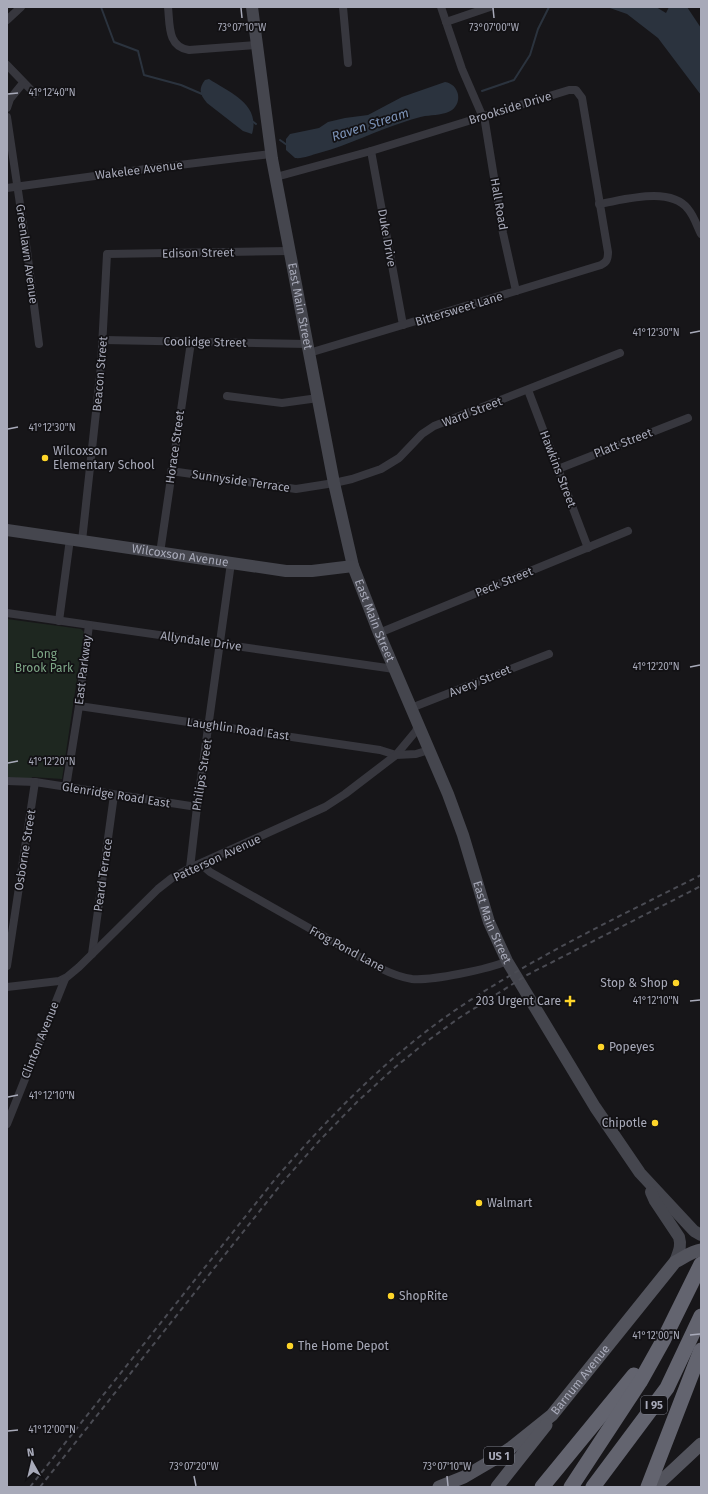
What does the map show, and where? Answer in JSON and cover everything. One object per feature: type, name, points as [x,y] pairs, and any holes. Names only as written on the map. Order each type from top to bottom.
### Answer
[{"type":"highway","name":"I 95","points":[[571,1487],[640,1382],[664,1339],[698,1270]]},
{"type":"highway","name":"I 95","points":[[593,1487],[667,1388],[701,1316]]},
{"type":"highway","points":[[542,1487],[664,1339]]},
{"type":"highway","points":[[648,1487],[701,1350]]},
{"type":"main road","name":"East Main Street","points":[[252,7],[276,177],[334,484],[353,566],[379,633],[430,750],[457,818],[489,922],[507,961],[596,1107],[646,1181],[694,1231],[701,1235]]},
{"type":"main road","name":"Wilcoxson Avenue","points":[[7,530],[293,571],[312,571],[353,566]]},
{"type":"main road","name":"East Main Street","points":[[646,1181],[655,1201],[679,1237],[681,1244],[675,1262]]},
{"type":"main road","name":"Barnum Avenue","points":[[439,1487],[464,1477],[493,1460],[552,1415],[675,1262],[701,1250]]},
{"type":"main road","points":[[497,1487],[542,1431],[552,1415]]},
{"type":"main road","points":[[506,1487],[510,1479],[537,1445],[542,1431]]},
{"type":"main road","points":[[655,1487],[701,1444]]},
{"type":"street","points":[[7,20],[21,7]]},
{"type":"street","points":[[168,7],[172,39],[180,48],[189,50],[257,45]]},
{"type":"street","points":[[343,7],[348,63]]},
{"type":"street","name":"Hall Road","points":[[441,7],[462,69],[485,122],[503,233],[516,291]]},
{"type":"street","points":[[446,22],[490,7]]},
{"type":"street","points":[[7,65],[35,94]]},
{"type":"street","points":[[7,108],[10,99],[23,83]]},
{"type":"street","name":"Brookside Drive","points":[[276,177],[372,151],[574,89],[578,91],[582,98],[608,252],[607,260]]},
{"type":"street","name":"Greenlawn Avenue","points":[[7,118],[39,344]]},
{"type":"street","name":"Duke Drive","points":[[372,151],[403,325]]},
{"type":"street","name":"Wakelee Avenue","points":[[7,188],[272,154]]},
{"type":"street","points":[[599,204],[656,196],[672,197],[688,208],[701,234]]},
{"type":"street","name":"Edison Street","points":[[107,254],[290,251]]},
{"type":"street","name":"Beacon Street","points":[[59,621],[76,540],[104,340],[107,254]]},
{"type":"street","name":"Bittersweet Lane","points":[[308,348],[403,325],[601,265],[607,260]]},
{"type":"street","name":"Coolidge Street","points":[[104,340],[190,342],[308,348]]},
{"type":"street","name":"Horace Street","points":[[160,553],[190,342]]},
{"type":"street","name":"Ward Street","points":[[334,484],[381,469],[399,458],[422,434],[434,426],[620,353]]},
{"type":"street","name":"Hawkins Street","points":[[528,390],[588,548]]},
{"type":"street","points":[[227,396],[282,403],[318,398]]},
{"type":"street","name":"Platt Street","points":[[558,469],[688,418]]},
{"type":"street","name":"Sunnyside Terrace","points":[[171,471],[296,489],[334,484]]},
{"type":"street","name":"Peck Street","points":[[379,633],[628,531]]},
{"type":"street","name":"Philips Street","points":[[190,868],[231,563]]},
{"type":"street","name":"Allyndale Drive","points":[[7,613],[394,669]]},
{"type":"street","name":"East Parkway","points":[[66,787],[79,706],[89,625]]},
{"type":"street","name":"Avery Street","points":[[411,708],[549,654]]},
{"type":"street","name":"Laughlin Road East","points":[[79,706],[380,750],[396,756]]},
{"type":"street","name":"Patterson Avenue","points":[[7,987],[45,983],[65,979],[165,883],[190,868],[325,807],[396,756],[413,737],[418,729],[418,724]]},
{"type":"street","points":[[396,756],[416,754],[430,750]]},
{"type":"street","name":"Glenridge Road East","points":[[7,781],[35,782],[197,807]]},
{"type":"street","name":"Osborne Street","points":[[7,966],[35,782]]},
{"type":"street","name":"Peard Terrace","points":[[92,954],[114,795]]},
{"type":"street","name":"Frog Pond Lane","points":[[201,864],[210,872],[376,966],[398,975],[411,979],[429,979],[491,967],[507,961]]},
{"type":"street","name":"Clinton Avenue","points":[[7,1124],[65,979]]},
{"type":"green space","name":"Long Brook Park","points":[[7,619],[81,629],[84,632],[62,779],[32,777],[29,784],[7,779]]},
{"type":"water","points":[[607,7],[656,7],[666,13],[669,7],[687,7],[701,28],[701,95],[658,38],[627,14]]},
{"type":"water","points":[[209,79],[234,94],[248,107],[254,124],[252,134],[243,131],[207,103],[201,95],[201,86],[205,80]]},
{"type":"water","points":[[445,82],[454,86],[458,94],[458,103],[449,112],[414,119],[330,150],[304,157],[295,158],[286,150],[286,139],[290,134],[319,128],[328,122],[368,115],[402,97]]},
{"type":"waterway","name":"Raven Stream","points":[[101,7],[114,42],[138,51],[144,75],[181,85],[202,94]]},
{"type":"waterway","name":"Raven Stream","points":[[482,91],[514,80],[530,55],[538,29],[549,7]]},
{"type":"waterway","name":"Raven Stream","points":[[252,121],[256,124]]},
{"type":"waterway","name":"Raven Stream","points":[[280,140],[287,145]]},
{"type":"railway","points":[[30,1487],[276,1178],[317,1132],[384,1067],[432,1027],[486,990],[577,938],[701,875]]},
{"type":"railway","points":[[40,1487],[282,1183],[320,1140],[357,1102],[393,1069],[459,1018],[527,975],[701,886]]},
{"type":"place","name":"Wilcoxson Elementary School","points":[[45,458]]},
{"type":"place","name":"Stop & Shop","points":[[676,983]]},
{"type":"place","name":"203 Urgent Care","points":[[570,1001]]},
{"type":"place","name":"Popeyes","points":[[601,1047]]},
{"type":"place","name":"Chipotle","points":[[655,1123]]},
{"type":"place","name":"Walmart","points":[[479,1203]]},
{"type":"place","name":"ShopRite","points":[[391,1296]]},
{"type":"place","name":"The Home Depot","points":[[290,1346]]}]
